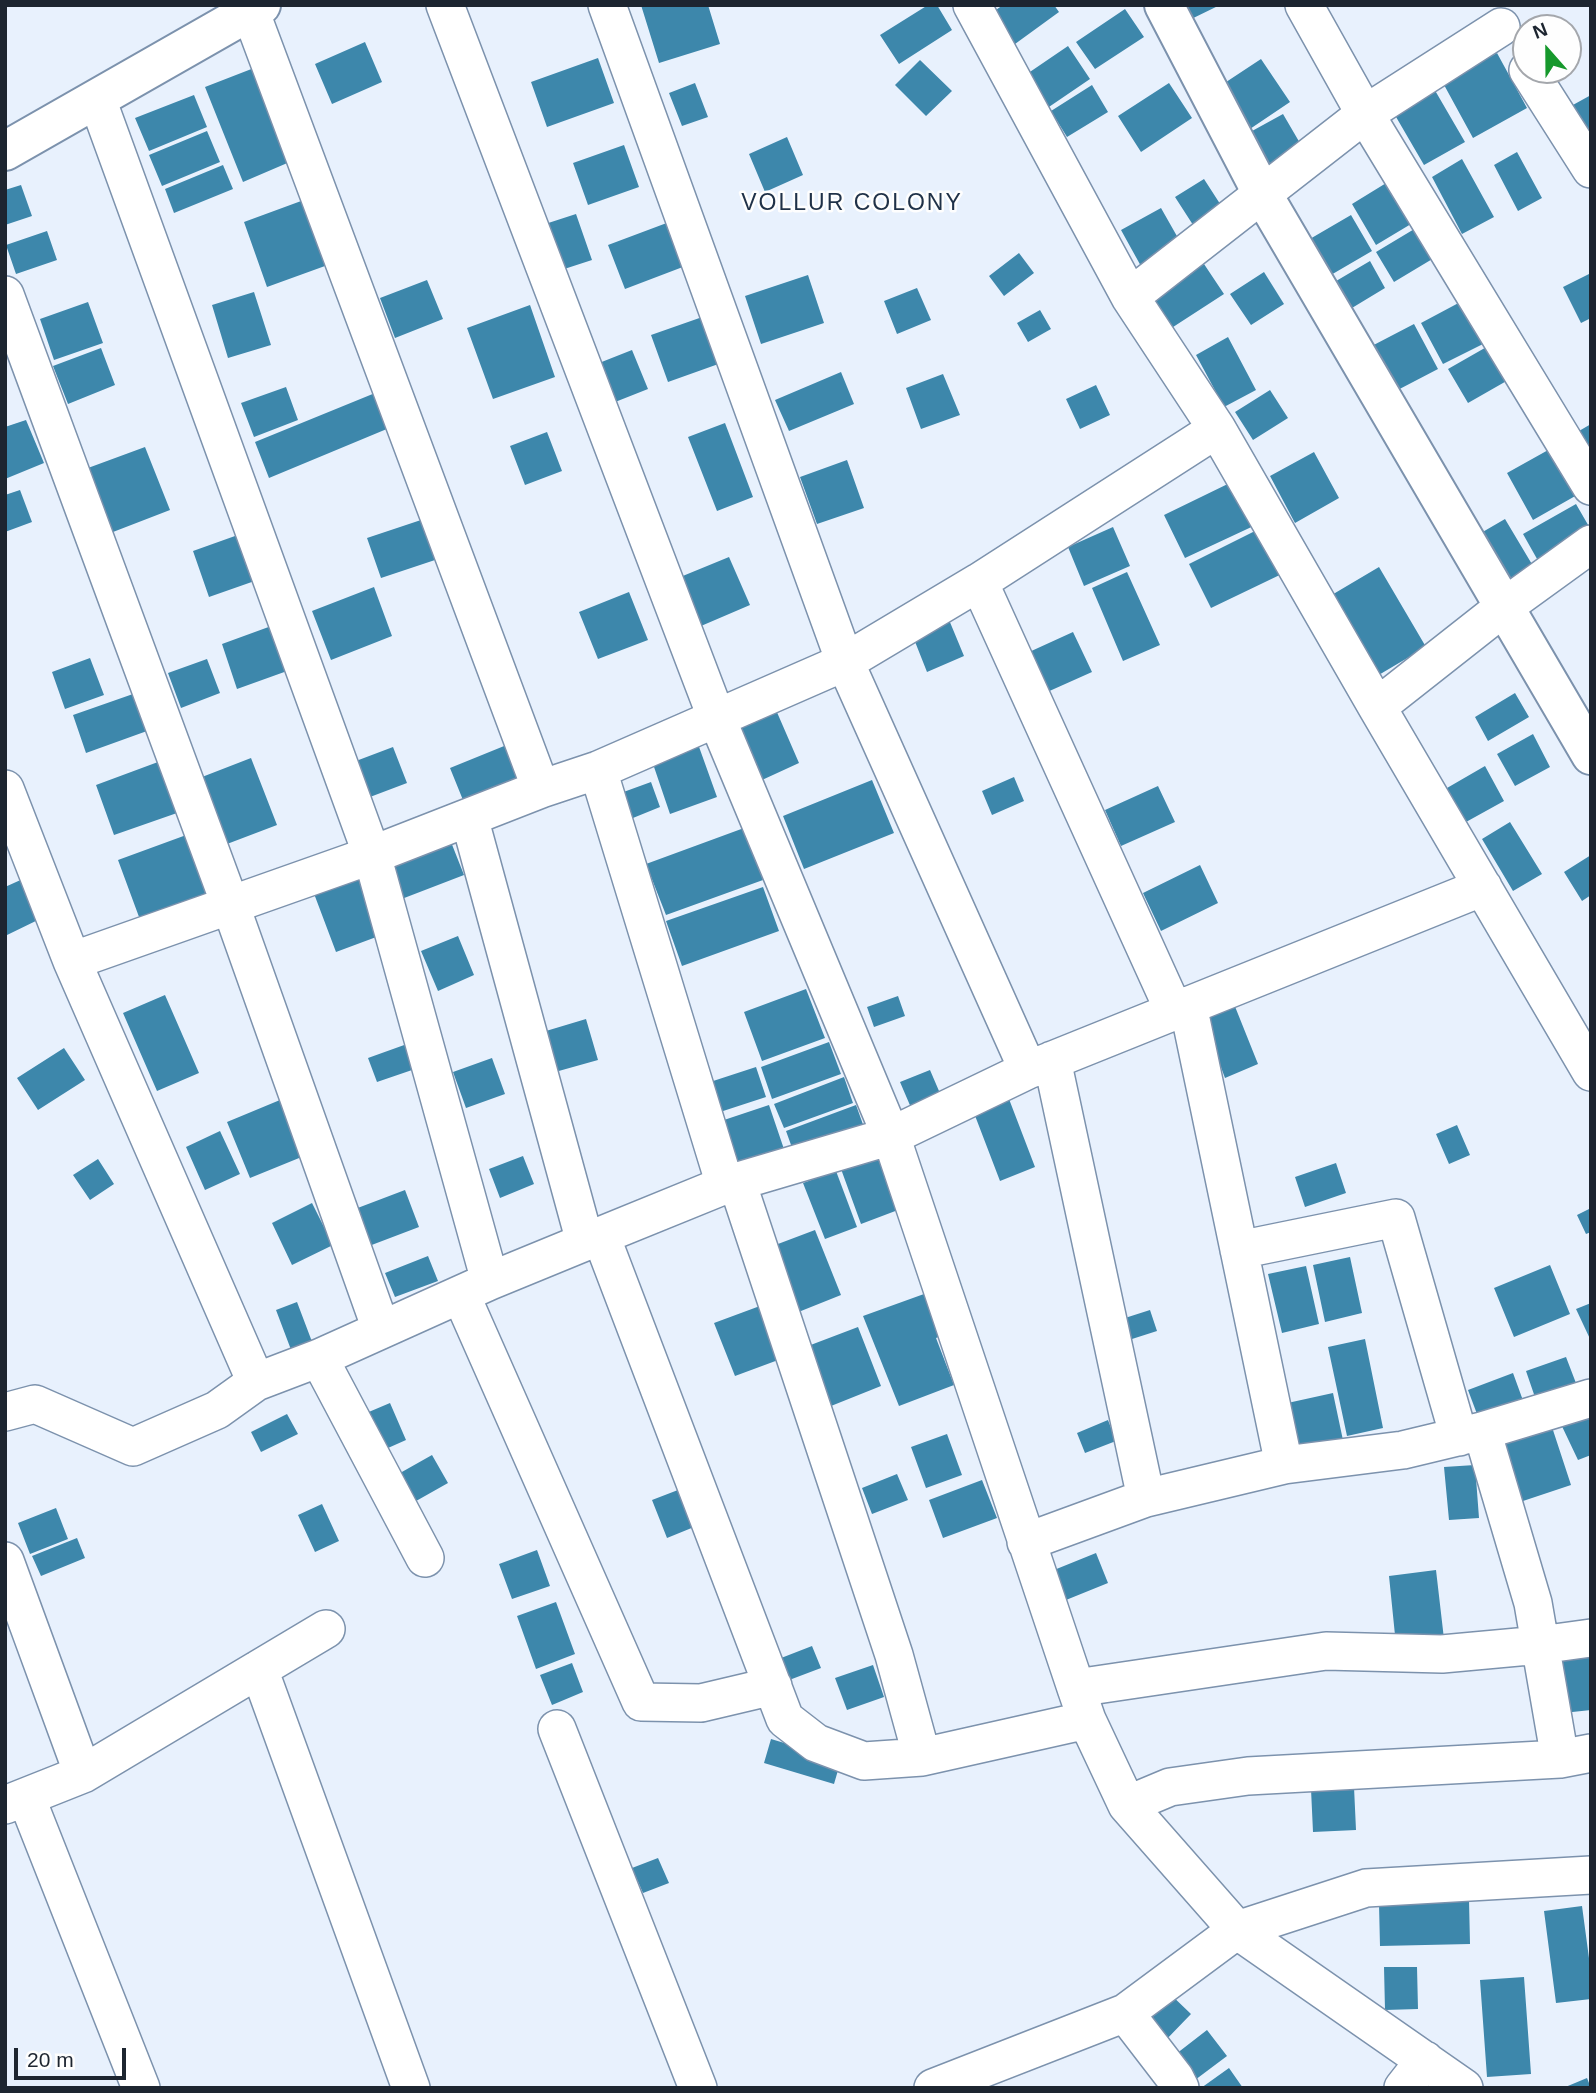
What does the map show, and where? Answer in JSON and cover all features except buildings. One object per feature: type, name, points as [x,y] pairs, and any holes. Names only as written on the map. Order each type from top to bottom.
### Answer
[{"type":"street","points":[[445,5],[717,719],[891,1136],[1082,1704],[1127,1805],[1237,1930],[1414,2074],[1464,2088]]},
{"type":"street","points":[[607,5],[845,662],[1040,1065],[1146,1498]]},
{"type":"street","points":[[972,5],[1130,297],[1217,429],[1591,1072]]},
{"type":"street","points":[[1164,5],[1264,195],[1591,755]]},
{"type":"street","points":[[1304,5],[1366,114],[1591,486]]},
{"type":"street","points":[[5,151],[253,7],[541,789]]},
{"type":"street","points":[[1130,297],[1494,16],[1512,44]]},
{"type":"street","points":[[1537,84],[1591,169]]},
{"type":"street","points":[[97,99],[372,855],[475,1288],[641,1702],[701,1703],[773,1686]]},
{"type":"street","points":[[5,295],[230,904],[381,1329]]},
{"type":"street","points":[[72,961],[372,855],[541,789],[598,770],[845,662],[979,582],[1217,429]]},
{"type":"street","points":[[1377,707],[1504,607],[1591,544]]},
{"type":"street","points":[[979,582],[1181,1008],[1239,1250],[1284,1465]]},
{"type":"street","points":[[598,770],[731,1184],[894,1655],[922,1756]]},
{"type":"street","points":[[5,789],[72,961],[256,1382]]},
{"type":"street","points":[[469,817],[593,1239],[785,1719],[816,1743],[864,1761],[922,1756],[1082,1704],[1326,1651],[1442,1654],[1541,1645],[1591,1637]]},
{"type":"street","points":[[5,1412],[35,1404],[133,1447],[217,1410],[256,1382],[319,1359],[381,1329],[593,1239],[731,1184],[891,1136],[1040,1065],[1483,887]]},
{"type":"street","points":[[1127,1805],[1170,1787],[1248,1776],[1576,1756],[1541,1645],[1533,1603],[1396,1218],[1239,1250]]},
{"type":"street","points":[[319,1359],[425,1558]]},
{"type":"street","points":[[1026,1542],[1146,1498],[1284,1465],[1403,1450],[1471,1434],[1591,1398]]},
{"type":"street","points":[[5,1561],[83,1774]]},
{"type":"street","points":[[141,2088],[16,1801],[83,1774],[326,1629]]},
{"type":"street","points":[[259,1669],[411,2088]]},
{"type":"street","points":[[557,1729],[698,2088]]},
{"type":"street","points":[[937,2087],[1125,2013],[1237,1930],[1366,1888],[1591,1875]]},
{"type":"street","points":[[1125,2013],[1180,2088]]},
{"type":"district","name":"VOLLUR COLONY","points":[[852,204]]}]
